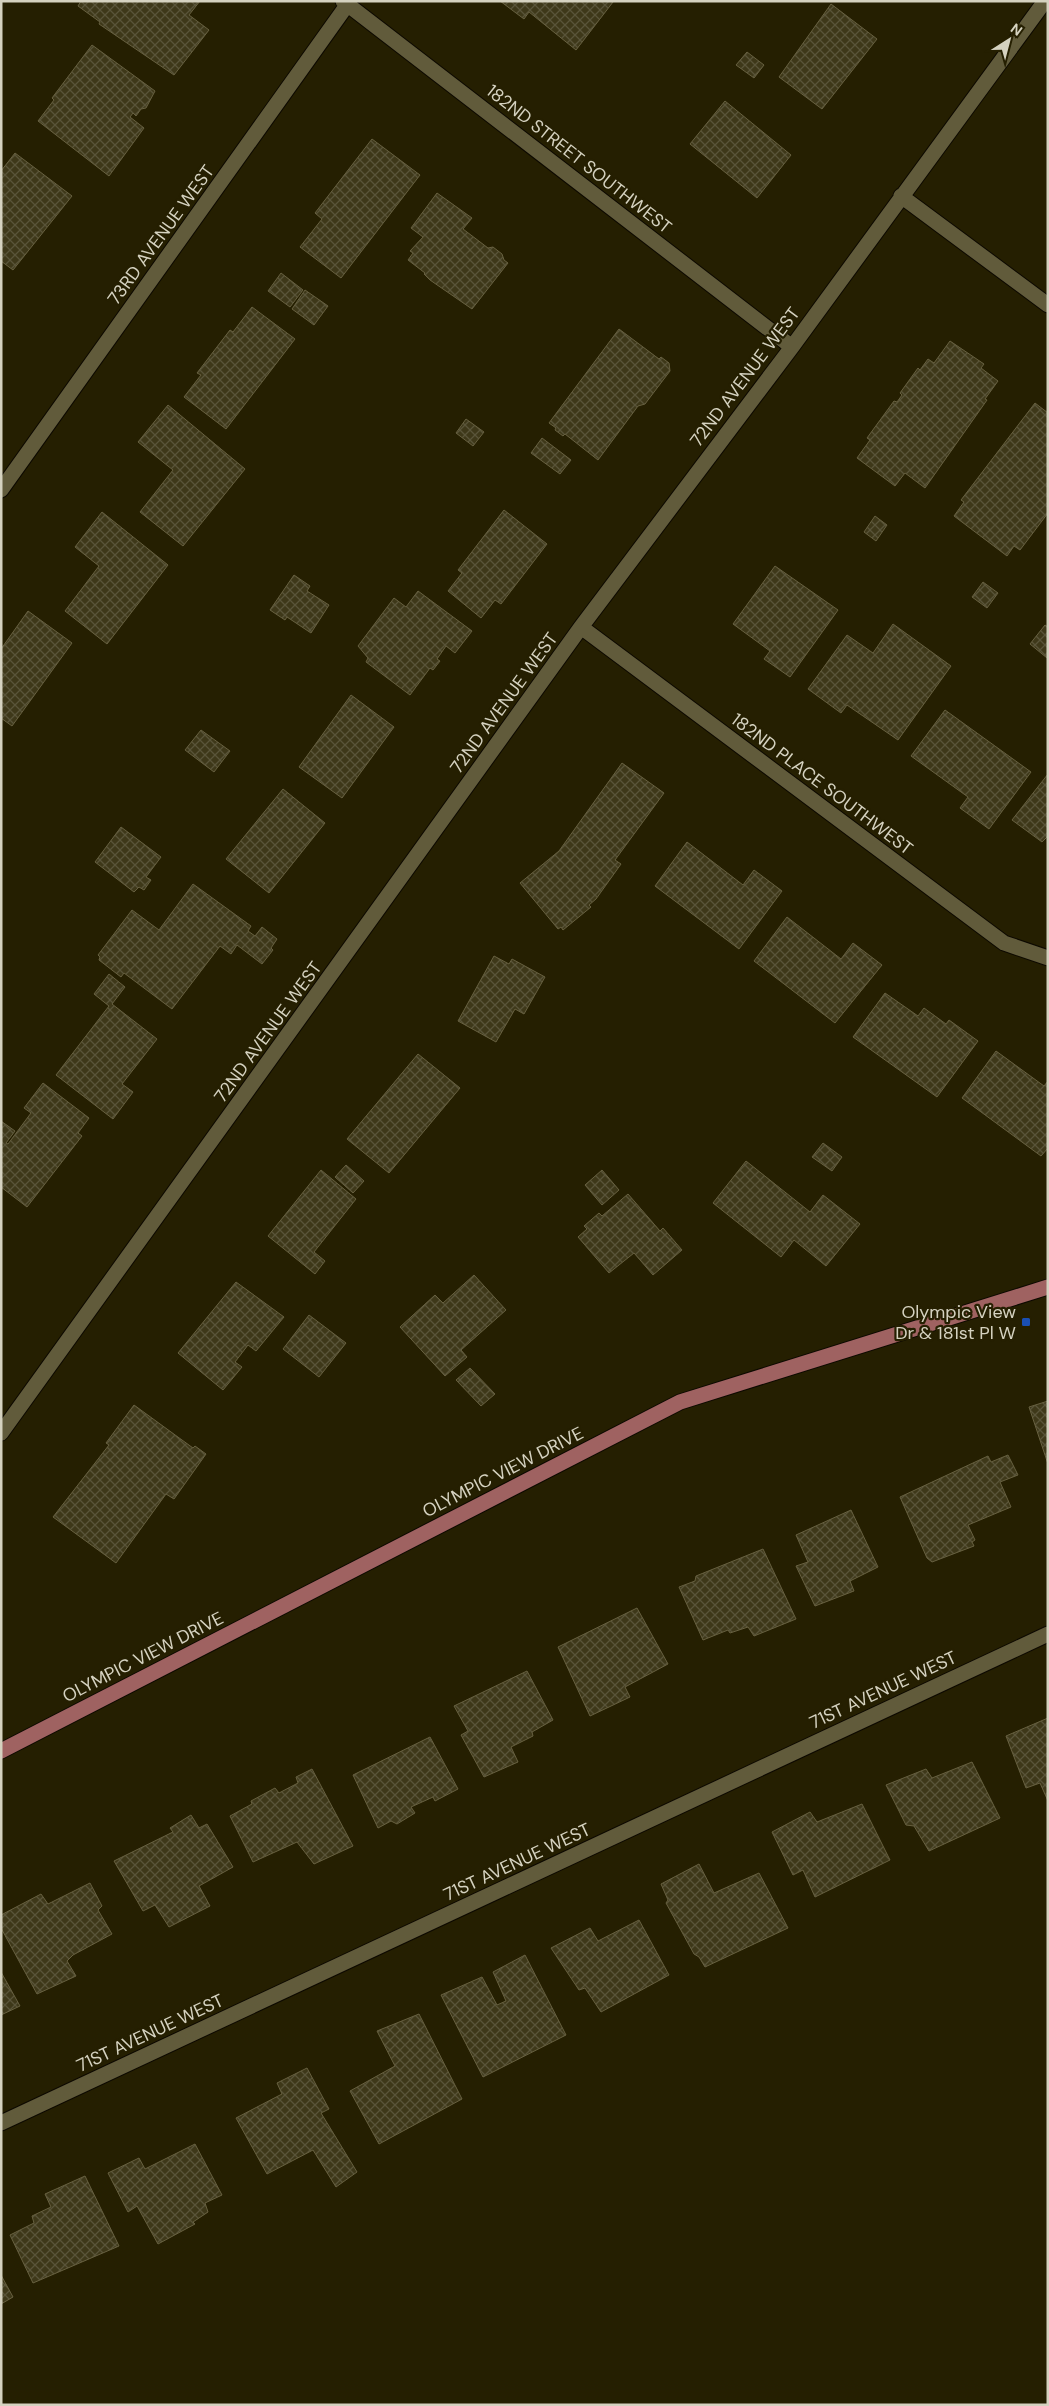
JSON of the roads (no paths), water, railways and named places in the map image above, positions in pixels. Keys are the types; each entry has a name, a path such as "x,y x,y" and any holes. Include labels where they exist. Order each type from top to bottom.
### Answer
{"main road":[{"name":"OLYMPIC VIEW DRIVE","path":"1,1751 680,1402 1048,1287"}],"street":[{"name":"72ND AVENUE WEST","path":"1,1433 581,627 792,347 1045,1"},
{"name":"182ND STREET SOUTHWEST","path":"347,2 792,347"},
{"name":"73RD AVENUE WEST","path":"1,490 347,2"},
{"path":"901,196 1048,305"},
{"name":"182ND PLACE SOUTHWEST","path":"581,627 1004,943 1048,958"},
{"name":"71ST AVENUE WEST","path":"1,2124 1048,1634"}],"place":[{"name":"Olympic View Dr & 181st Pl W","path":"1026,1322"}]}
